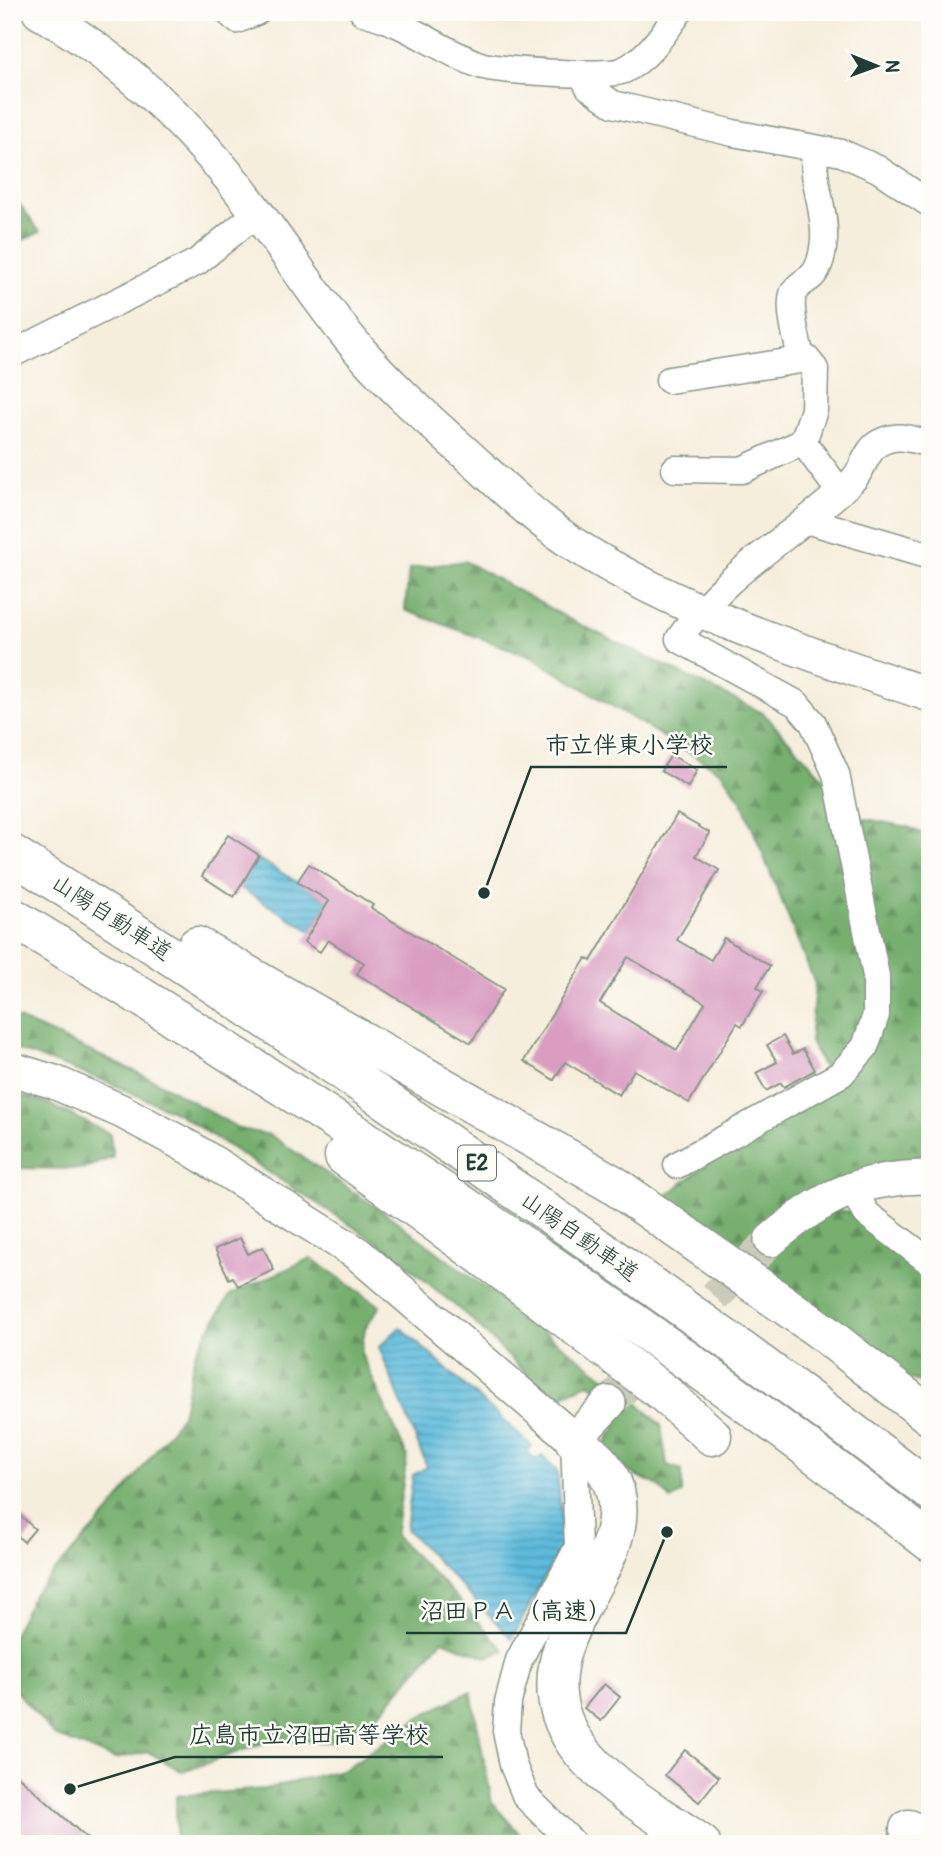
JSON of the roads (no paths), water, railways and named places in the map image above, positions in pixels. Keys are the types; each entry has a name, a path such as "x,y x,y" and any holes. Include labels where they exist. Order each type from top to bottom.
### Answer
{"highway":[{"path":"12,842 614,1185 799,1314 930,1416"},
{"name":"山陽自動車道","path":"12,853 147,939 440,1137 737,1347 930,1491"},
{"name":"山陽自動車道","path":"12,917 113,978 529,1249 844,1475 930,1542"},
{"path":"113,978 345,1157 530,1291 665,1394 712,1436"},
{"path":"574,1440 604,1480 609,1522 550,1649 546,1675 547,1701 554,1728 568,1752 662,1844"},
{"path":"574,1440 607,1471 618,1510 613,1539 561,1650 557,1678 563,1719 575,1743 593,1764 701,1844"}],"street":[{"path":"39,12 69,29 116,64 159,102 203,147 257,213 351,341 435,426 518,501 574,544 699,609 799,650 930,695"},
{"path":"228,12 237,20 256,12"},
{"path":"363,12 393,19 482,66 582,74 622,71 657,43 679,12"},
{"path":"582,74 589,87 613,104 733,134 842,153 878,169 930,204"},
{"path":"801,359 791,298 798,285 813,275 822,254 824,240 824,225 815,188 815,149"},
{"path":"12,354 197,262 257,213"},
{"path":"669,380 801,359 807,359 815,369 816,378 814,410 803,442 742,470 675,469"},
{"path":"677,1165 841,1074 865,1046 876,1015 876,976 836,774 813,723 797,704 679,639 699,609 730,579 856,478 875,444 896,435 930,444"},
{"path":"803,442 841,492"},
{"path":"806,520 930,556"},
{"path":"12,1069 54,1082 121,1111 190,1148 358,1254 574,1440"},
{"path":"771,1240 797,1217 850,1187 887,1178 930,1177"},
{"path":"850,1187 867,1214 930,1262"},
{"path":"575,1844 556,1830 526,1797 513,1765 506,1731 508,1702 519,1660 579,1547 574,1440 609,1403"}],"water":[{"path":"257,858 329,901 311,931 239,887"},
{"path":"400,1327 532,1446 527,1452 536,1460 542,1456 557,1470 564,1540 512,1639 406,1529 413,1475 427,1467 379,1347"}],"tunnel":[{"path":"609,1403 771,1240"}],"place":[{"name":"市立伴東小学校","path":"484,893"},
{"name":"沼田ＰＡ（高速）","path":"667,1532"},
{"name":"広島市立沼田高等学校","path":"70,1789"}]}
